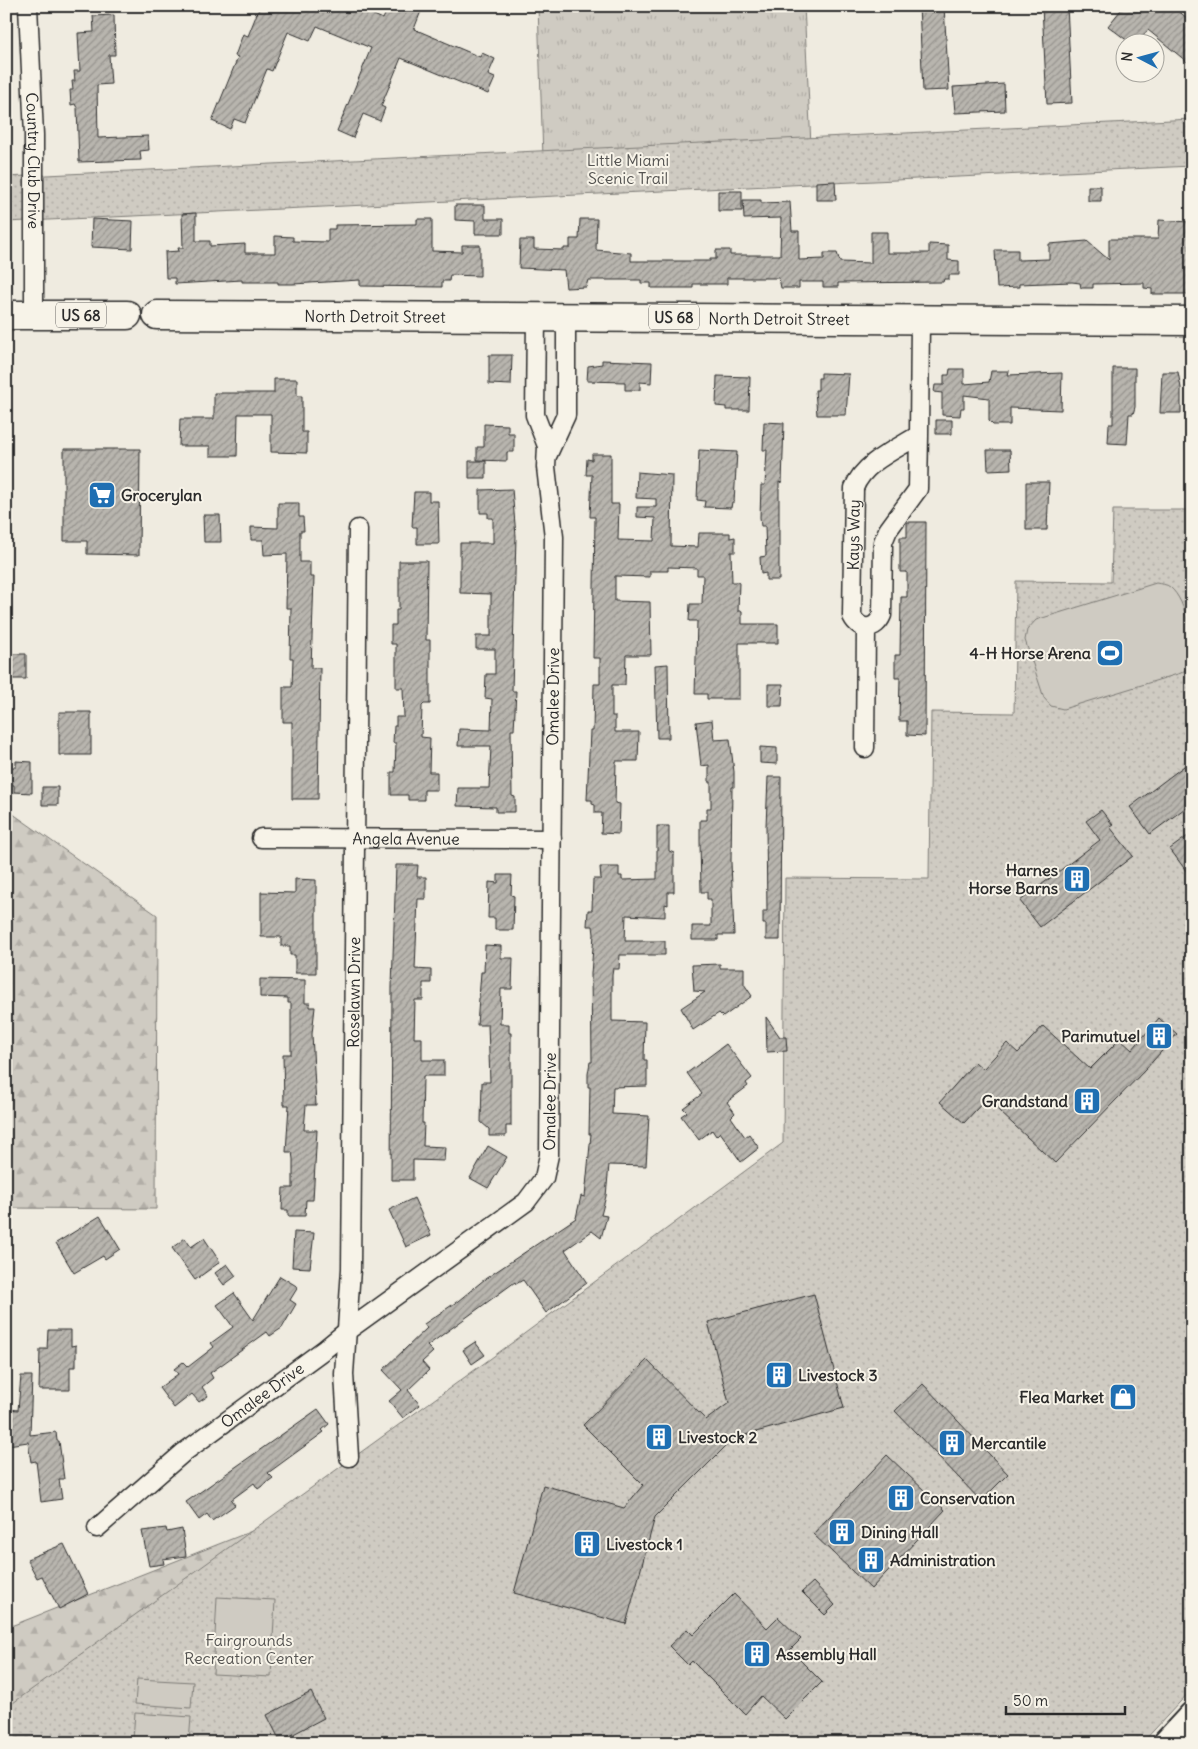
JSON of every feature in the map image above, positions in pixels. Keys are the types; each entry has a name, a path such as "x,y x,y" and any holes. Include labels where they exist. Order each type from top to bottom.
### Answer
{"highway":[{"name":"US 68","path":"6,314 128,315"},
{"name":"North Detroit Street","path":"157,315 1192,321"}],"street":[{"name":"Country Club Drive","path":"28,6 34,135 34,315"},
{"name":"Omalee Drive","path":"98,1528 183,1452 526,1202 544,1178 548,1155 554,537 546,468 545,437 535,415 536,317"},
{"name":"Omalee Drive","path":"547,455 566,415 566,317"},
{"name":"Kays Way","path":"918,435 866,468 858,477 854,488 852,616 855,623 866,628 879,622 882,615 883,542 888,530 918,488 920,319"},
{"name":"Roselawn Drive","path":"348,1457 344,1374 351,1269 358,529"},
{"path":"865,748 866,628"},
{"name":"Angela Avenue","path":"261,838 552,839"},
{"path":"1166,1743 1192,1715"}],"green space":[{"path":"538,6 804,6 811,145 543,158"},
{"name":"Little Miami Scenic Trail","path":"1192,119 1192,166 6,222 6,177"},
{"name":"Fairgrounds Recreation Center","path":"1113,510 1192,510 1192,1689 1142,1743 6,1743 6,1708 490,1359 783,1143 785,878 929,879 931,712 1014,713 1016,581 1111,582"},
{"name":"4-H Horse Arena","path":"1156,583 1170,587 1181,602 1188,623 1192,665 1181,673 1063,709 1051,706 1044,698 1025,640 1027,630 1036,620"},
{"path":"6,809 157,915 156,1209 6,1208"},
{"path":"262,1527 6,1729 6,1628"},
{"name":"Fairgrounds Recreation Center","path":"217,1597 275,1600 271,1677 213,1674"},
{"path":"137,1679 193,1682 191,1708 135,1704"},
{"path":"135,1713 191,1717 189,1743 133,1739"}],"building":[{"path":"260,6 353,6 383,19 389,6 423,6 414,29 480,57 482,53 495,59 488,75 495,78 488,94 401,58 381,106 385,108 380,121 363,114 353,138 337,131 371,48 317,26 310,41 288,32 272,71 267,69 245,123 234,119 230,129 212,121 238,57 235,56 243,34 248,36"},
{"path":"919,6 944,6 949,90 923,91"},
{"path":"1067,6 1072,103 1047,104 1042,7"},
{"path":"1124,6 1172,6 1192,22 1192,66 1166,45 1166,32 1150,32 1148,30 1146,32 1116,32 1108,26"},
{"path":"114,15 115,55 109,55 111,84 97,85 98,138 148,136 149,150 140,151 141,160 79,162 77,108 75,104 71,105 70,90 73,90 72,81 75,81 74,71 80,71 78,33 94,32 93,16"},
{"path":"1004,84 1005,111 955,113 953,87"},
{"path":"835,181 836,200 816,200 816,182"},
{"path":"1088,186 1101,186 1101,201 1088,201"},
{"path":"718,191 742,191 742,211 718,211"},
{"path":"743,200 761,200 761,203 790,202 792,231 799,231 799,260 824,259 824,253 837,253 840,262 871,263 871,232 887,232 887,253 929,253 929,244 948,245 948,260 959,261 959,275 949,275 949,279 944,279 943,282 838,283 838,287 823,287 823,282 799,282 799,288 781,288 779,278 727,278 727,284 693,284 693,288 651,288 651,283 641,283 641,280 588,280 586,287 566,288 564,270 519,268 520,240 534,240 534,249 564,250 564,248 570,248 570,239 579,239 580,219 597,219 596,250 631,253 631,261 710,261 710,259 716,259 716,250 730,250 730,255 780,255 781,218 744,219"},
{"path":"455,205 485,205 485,219 503,219 503,234 475,234 475,221 455,220"},
{"path":"196,213 196,241 210,241 210,246 245,244 245,253 275,253 275,236 293,237 293,241 328,242 328,229 335,229 335,225 417,224 417,219 432,219 432,251 462,252 462,245 480,245 480,276 450,275 449,281 442,281 442,287 360,286 360,280 278,284 278,282 242,282 242,280 175,284 175,278 166,278 165,252 179,251 178,248 183,248 182,214"},
{"path":"92,219 133,221 132,249 91,247"},
{"path":"1159,220 1189,222 1189,253 1192,253 1192,294 1152,294 1152,289 1144,288 1144,283 1093,284 1093,288 1081,288 1080,283 1072,282 1019,284 1019,287 997,288 995,250 1018,250 1018,260 1049,259 1049,244 1087,241 1109,260 1109,239 1158,239"},
{"path":"489,355 512,355 511,385 489,384"},
{"path":"602,360 652,362 651,383 640,382 640,390 625,390 625,382 587,381 588,366 602,364"},
{"path":"1113,368 1135,368 1135,407 1133,414 1129,414 1127,444 1108,443 1109,424 1113,424"},
{"path":"950,369 964,369 964,384 989,382 991,371 1009,371 1008,375 1062,373 1061,410 1010,408 1010,425 993,425 989,421 989,398 964,395 964,408 961,408 960,416 942,415 942,393 934,392 935,385 944,385 944,375 949,375"},
{"path":"1162,372 1178,372 1181,388 1181,413 1160,413"},
{"path":"821,373 849,374 846,415 817,415 815,390 818,390 818,378 821,378"},
{"path":"717,376 750,377 749,410 726,410 726,407 716,406"},
{"path":"274,379 297,379 297,396 302,396 302,432 307,432 307,453 271,452 271,414 238,414 237,456 210,456 210,446 179,446 180,419 214,419 214,393 274,393"},
{"path":"936,420 952,420 952,434 936,434"},
{"path":"764,422 784,423 782,483 779,482 779,580 766,580 766,573 761,574 760,557 766,556 765,526 761,526 760,517 761,485 765,485 767,450 763,450"},
{"path":"484,424 508,425 508,433 514,433 514,452 507,452 507,461 477,460 477,447 484,447"},
{"name":"Grocerylan","path":"64,449 140,449 139,555 87,554 87,541 64,541"},
{"path":"699,450 737,452 734,502 732,502 731,508 704,507 705,501 697,500"},
{"path":"987,450 1010,450 1011,469 988,470"},
{"path":"592,454 611,454 611,504 619,504 618,540 654,541 655,518 637,517 637,507 656,507 656,499 636,498 637,472 672,475 671,546 698,547 699,533 730,533 730,538 735,537 735,552 731,552 732,582 739,582 738,611 742,611 742,624 778,624 778,643 739,643 739,699 707,699 707,694 695,694 697,621 689,621 690,604 702,604 703,575 697,575 697,568 668,567 668,571 650,571 650,577 615,576 615,601 650,602 651,655 626,655 625,685 612,685 612,716 615,716 615,732 639,732 638,761 616,761 615,803 620,804 619,834 601,833 602,813 595,813 595,805 592,804 592,800 587,800 590,731 593,731 594,684 600,684 600,658 593,658 595,517 590,517 592,475 586,475 587,459 592,460"},
{"path":"469,461 486,461 486,478 469,478"},
{"path":"1026,482 1049,482 1047,530 1026,530"},
{"path":"512,489 516,536 512,691 516,691 514,730 511,730 512,796 515,797 515,812 496,812 496,807 457,806 458,788 489,788 491,746 458,746 459,729 491,730 492,699 485,698 486,674 495,674 495,649 476,649 476,636 491,636 491,594 460,593 460,543 493,543 493,518 488,518 488,513 480,513 480,490"},
{"path":"414,492 429,492 429,501 438,501 439,544 417,544 417,527 412,527"},
{"path":"278,503 299,503 299,517 303,517 304,531 300,531 300,562 310,562 310,577 314,577 311,668 320,668 318,799 292,799 292,722 283,722 283,687 292,687 293,658 290,658 291,608 286,608 287,554 264,555 263,540 251,540 251,527 278,528"},
{"path":"203,515 220,515 221,542 204,542"},
{"path":"907,522 926,522 925,736 907,735 907,721 899,721 900,678 895,678 895,655 900,655 901,597 907,597 907,572 900,572 900,537 907,537"},
{"path":"399,561 427,561 426,640 430,640 430,704 422,706 421,737 430,738 429,772 437,772 437,790 424,790 424,800 408,800 408,795 391,795 391,772 395,772 396,743 393,743 394,726 396,726 396,717 404,717 403,688 396,688 396,644 391,644 391,625 396,625 396,610 399,610"},
{"path":"6,654 26,654 26,679 6,679"},
{"path":"668,664 669,738 657,738 655,665"},
{"path":"768,684 783,684 782,706 768,706"},
{"path":"59,712 91,712 91,755 59,755"},
{"path":"712,720 714,740 730,739 734,772 731,862 734,935 718,935 718,940 692,940 692,926 711,926 711,899 707,899 707,892 701,892 700,820 707,820 707,808 711,808 711,782 709,782 709,765 701,766 696,722"},
{"path":"760,747 777,748 777,764 760,763"},
{"path":"1192,760 1192,803 1150,834 1130,807"},
{"path":"16,761 32,762 32,793 14,792 14,785 6,785 6,767 16,767"},
{"path":"768,777 781,777 780,940 766,940 766,924 763,924 763,911 767,911 766,826"},
{"path":"42,787 58,787 58,805 42,805"},
{"name":"Harnes Horse Barns","path":"1101,810 1113,825 1110,827 1133,856 1040,927 1020,901 1100,840 1086,821"},
{"path":"657,826 669,826 669,851 674,853 674,892 668,892 668,905 665,904 665,917 626,915 625,941 665,941 665,955 620,955 619,969 613,969 612,975 612,1021 645,1022 644,1060 647,1060 647,1086 613,1087 612,1114 649,1116 646,1166 609,1165 606,1196 601,1215 607,1216 601,1238 592,1231 565,1250 587,1283 546,1313 523,1280 516,1284 515,1282 427,1346 433,1352 422,1362 429,1370 408,1390 420,1405 403,1418 389,1401 402,1390 383,1370 427,1328 424,1324 458,1301 485,1279 576,1218 581,1196 585,1197 591,1134 589,1134 590,1087 588,1087 588,1074 590,1062 592,1062 591,974 594,934 593,926 587,926 588,910 592,910 593,879 601,879 600,867 619,867 619,876 622,876 622,880 657,879"},
{"path":"1192,833 1192,879 1170,849"},
{"path":"396,865 418,865 417,877 426,877 426,899 418,899 415,969 431,970 431,983 423,983 423,1000 415,1000 414,1038 422,1038 422,1060 444,1060 444,1076 423,1076 422,1123 424,1123 423,1146 445,1147 444,1161 413,1160 413,1180 391,1180 392,987"},
{"path":"498,875 512,875 511,895 514,896 513,930 495,930 495,918 488,918 489,882 498,883"},
{"path":"295,879 316,880 316,973 295,973 295,955 290,955 290,946 281,946 281,937 261,937 261,892 295,893"},
{"path":"485,945 501,946 501,958 513,958 512,989 501,989 500,1024 509,1024 509,1033 511,1033 511,1126 506,1126 506,1136 489,1136 489,1129 481,1122 482,1082 490,1082 488,1025 477,1025 481,972 484,972"},
{"path":"720,964 720,968 744,968 744,984 752,996 723,1017 719,1013 693,1030 681,1008 705,992 694,991 692,965"},
{"path":"260,979 305,980 305,1003 310,1003 310,1007 315,1007 312,1034 316,1105 306,1105 304,1130 317,1130 313,1200 306,1200 305,1216 288,1216 288,1210 282,1210 283,1188 293,1188 292,1152 286,1152 289,1105 284,1105 283,1054 291,1054 291,1003 288,1003 288,998 260,997"},
{"path":"766,1017 780,1037 786,1037 787,1051 767,1052"},
{"path":"1159,1018 1177,1034 1055,1163 986,1099 964,1123 940,1102 975,1062 983,1069 1007,1043 1018,1053 1043,1026 1090,1069 1120,1039 1132,1050"},
{"path":"726,1044 752,1078 746,1083 748,1086 727,1102 735,1113 731,1117 745,1137 749,1134 759,1148 741,1162 720,1132 716,1136 712,1130 699,1140 681,1116 687,1112 683,1108 702,1094 687,1073"},
{"path":"488,1146 507,1157 488,1188 470,1178"},
{"path":"414,1198 431,1235 406,1247 389,1210"},
{"path":"100,1216 120,1249 105,1259 103,1256 74,1273 56,1243"},
{"path":"294,1232 314,1233 310,1268 292,1267"},
{"path":"185,1238 191,1247 204,1238 220,1262 195,1280 172,1248"},
{"path":"227,1264 236,1276 224,1285 215,1273"},
{"path":"280,1276 298,1287 290,1300 296,1304 282,1328 270,1336 267,1332 210,1373 213,1378 202,1387 208,1396 199,1402 192,1394 174,1408 159,1388 178,1374 174,1369 183,1362 188,1367 214,1347 211,1343 233,1327 217,1305 234,1293 253,1320"},
{"path":"814,1294 844,1408 734,1438 655,1517 626,1624 514,1593 543,1485 624,1508 643,1485 583,1425 647,1360 706,1420 729,1403 708,1322"},
{"path":"48,1330 71,1330 71,1346 76,1345 76,1367 70,1367 70,1390 39,1390 40,1349 47,1349"},
{"path":"475,1342 485,1355 472,1364 463,1350"},
{"path":"21,1376 32,1376 30,1435 56,1432 57,1441 59,1441 64,1479 59,1479 62,1499 41,1502 36,1461 31,1462 28,1442 8,1445 9,1409 18,1410"},
{"name":"Mercantile","path":"923,1384 1008,1474 981,1501 895,1411"},
{"path":"318,1409 329,1424 322,1430 324,1432 268,1473 273,1478 258,1489 254,1483 231,1500 235,1505 212,1521 207,1514 199,1520 186,1502"},
{"path":"887,1455 945,1510 871,1589 813,1534"},
{"path":"166,1528 167,1532 182,1529 186,1556 163,1559 164,1564 149,1566 142,1531"},
{"path":"64,1544 88,1594 59,1609 42,1576 37,1578 27,1559"},
{"path":"813,1582 835,1605 825,1615 802,1592"},
{"name":"Assembly Hall","path":"734,1594 767,1628 778,1617 801,1639 790,1650 822,1682 785,1719 761,1696 745,1714 692,1661 688,1665 669,1646 687,1629 693,1635"},
{"path":"311,1692 324,1718 280,1741 267,1715"}],"place":[{"name":"Grocerylan","path":"102,495"},
{"name":"4-H Horse Arena","path":"1110,653"},
{"name":"Harnes Horse Barns","path":"1077,879"},
{"name":"Parimutuel","path":"1159,1036"},
{"name":"Grandstand","path":"1087,1101"},
{"name":"Livestock 3","path":"779,1375"},
{"name":"Flea Market","path":"1123,1397"},
{"name":"Livestock 2","path":"659,1437"},
{"name":"Mercantile","path":"952,1443"},
{"name":"Conservation","path":"901,1498"},
{"name":"Dining Hall","path":"842,1532"},
{"name":"Livestock 1","path":"587,1544"},
{"name":"Administration","path":"871,1560"},
{"name":"Assembly Hall","path":"757,1654"}]}
